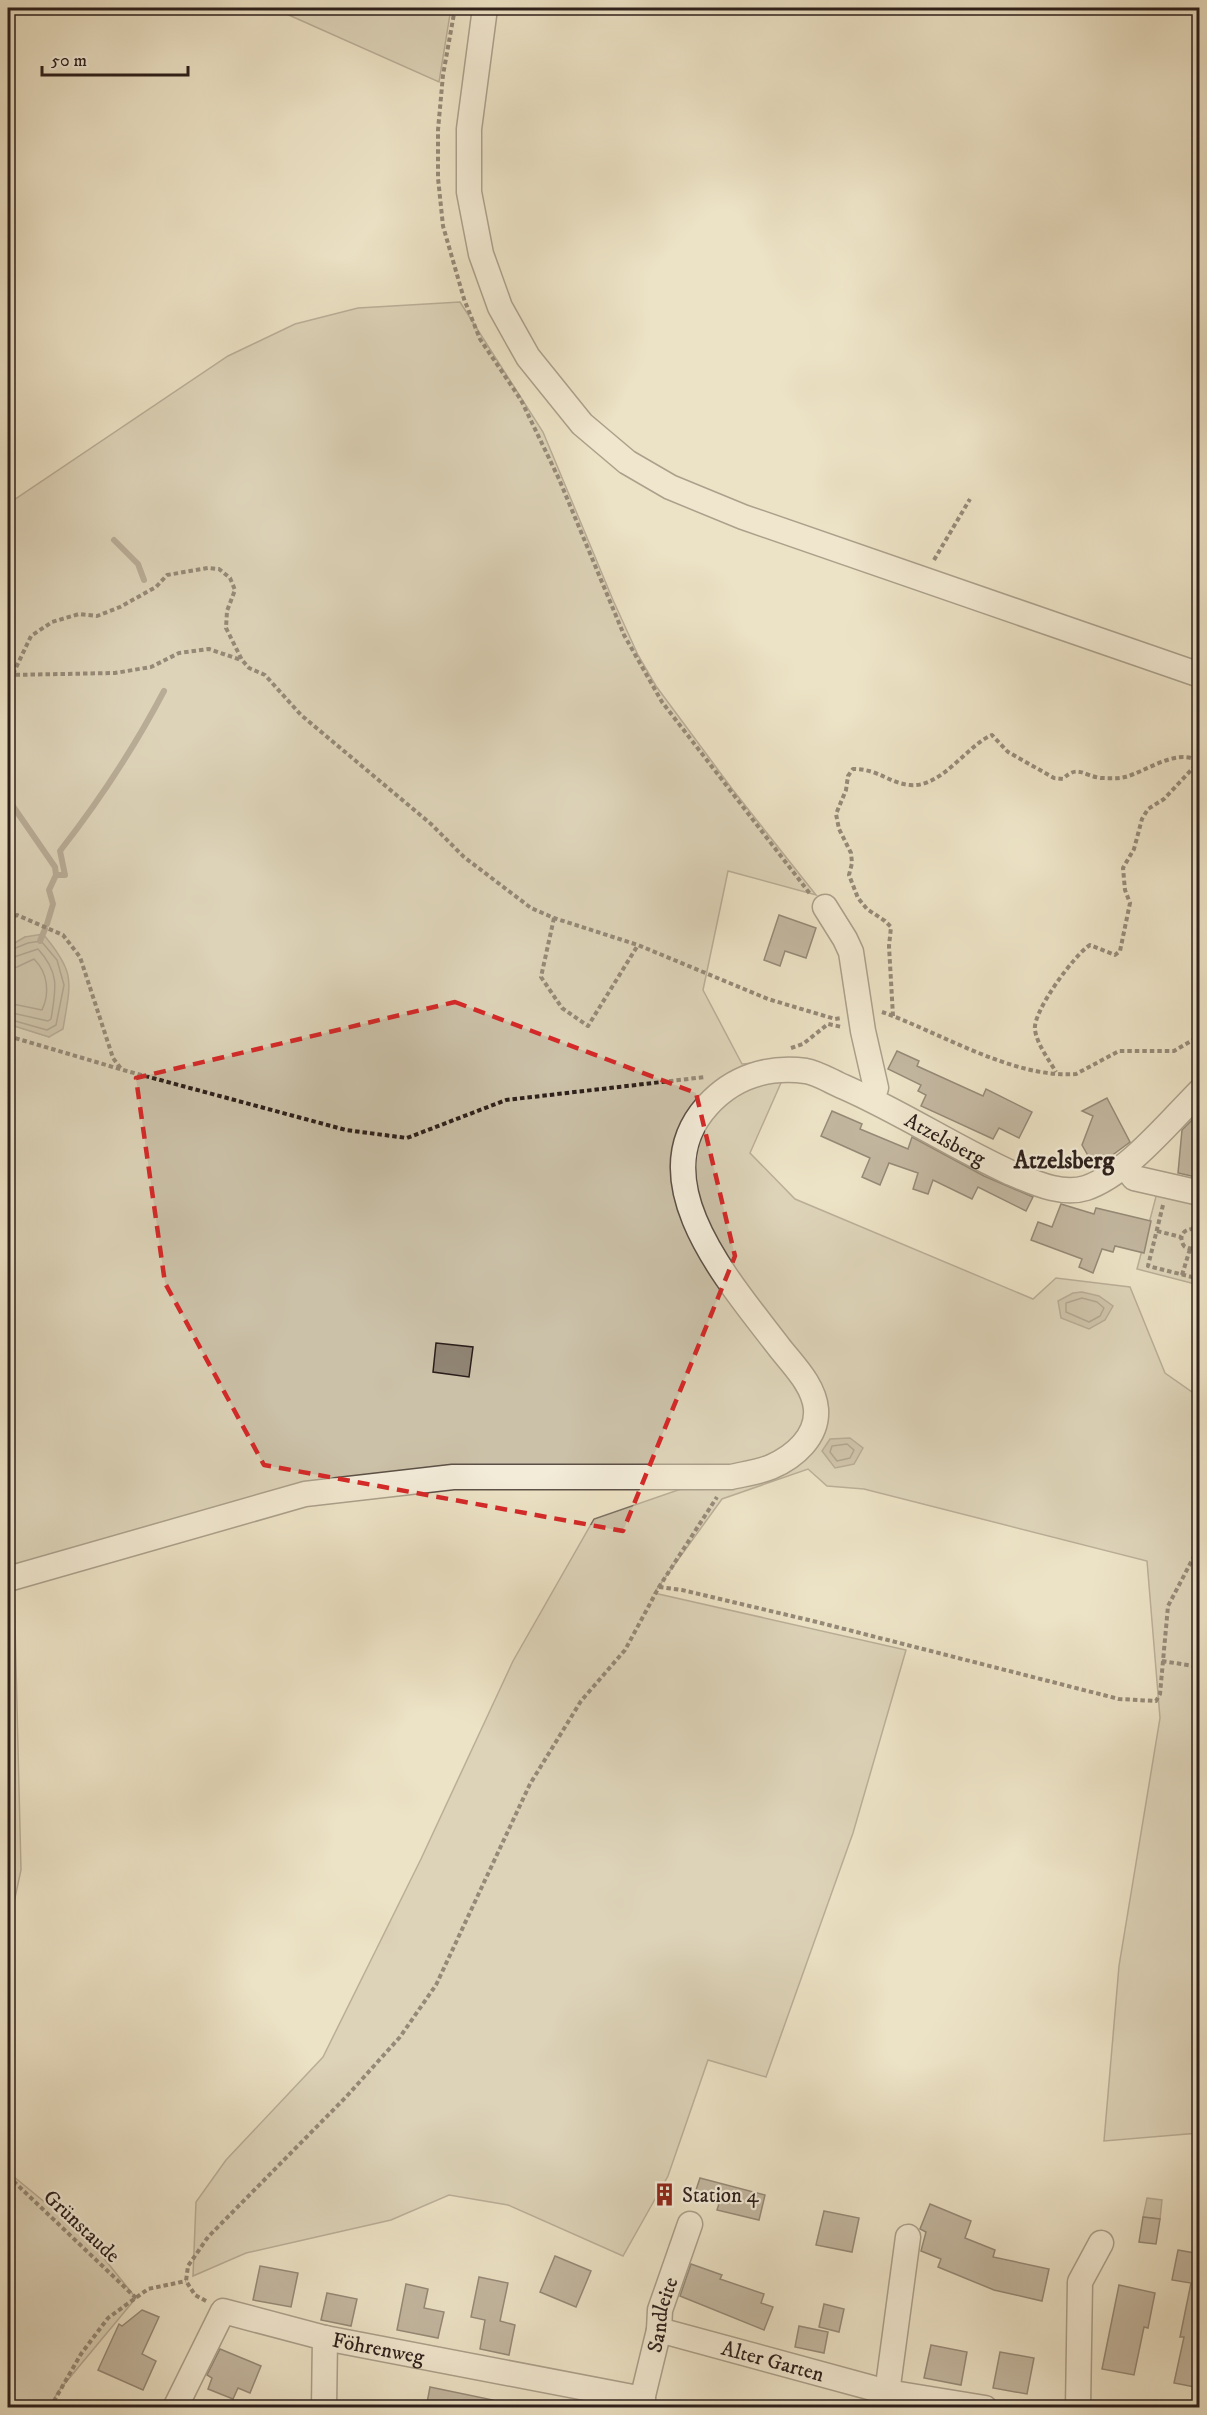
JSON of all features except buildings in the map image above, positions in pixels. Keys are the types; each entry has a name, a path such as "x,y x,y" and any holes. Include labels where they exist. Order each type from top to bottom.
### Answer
{"street":[{"path":"485,8 469,129 469,192 485,264 500,307 528,357 582,424 627,462 670,487 743,517 1200,675"},
{"path":"825,907 851,952 861,1022 876,1088 871,1099"},
{"name":"Atzelsberg","path":"731,1477 771,1467 801,1449 812,1432 816,1409 808,1385 754,1314 707,1246 686,1198 682,1176 684,1152 691,1129 716,1096 748,1077 771,1069 808,1072 871,1099 1000,1168 1033,1182 1063,1190 1085,1188 1125,1166 1200,1091"},
{"path":"1125,1166 1134,1178 1200,1193"},
{"path":"8,1580 305,1494 453,1477 731,1477"},
{"name":"Sandleite","path":"642,2403 659,2331 660,2310 690,2224"},
{"path":"886,2400 908,2237"},
{"path":"1078,2408 1080,2282 1101,2242"},
{"path":"175,2408 223,2311"},
{"name":"Föhrenweg","path":"223,2311 325,2338 642,2403"},
{"name":"Alter Garten","path":"659,2331 886,2400 985,2408"},
{"path":"324,2408 325,2338"}],"path":[{"path":"454,8 443,75 438,130 438,178 443,226 464,299 480,339 521,400 559,479 624,635 662,702 811,895 825,907"},
{"path":"923,579 970,499"},
{"path":"242,660 209,649 179,653 151,668 115,673 10,675 31,636 52,622 79,614 97,616 120,607 156,587 167,575 219,568 230,578 235,590 227,611 226,628 242,660 249,668 265,675 301,714 431,824 464,857 531,908 638,945 768,999 835,1019 861,1022"},
{"path":"893,1016 889,946 891,927 867,909 858,898 849,875 852,862 851,853 839,829 836,814 846,790 848,776 853,769 869,769 894,781 911,785 922,784 954,766 992,735 1008,752 1054,778 1063,779 1070,772 1077,771 1097,777 1127,776 1155,763 1189,756 1196,760 1195,766 1164,800 1148,809 1142,819 1134,849 1123,868 1125,890 1130,903 1120,951 1115,955 1108,954 1090,945 1082,950 1070,963 1038,1014 1035,1031 1056,1073"},
{"path":"8,920 17,915 63,935 80,957 113,1058 123,1070"},
{"path":"555,918 542,977 562,1008 588,1026 638,945"},
{"path":"803,1044 828,1024 861,1022 876,1010 980,1053 1035,1070 1076,1074 1119,1051 1174,1051 1200,1036"},
{"path":"8,1036 123,1070 346,1130 407,1138 506,1100 608,1090 708,1075"},
{"path":"1165,1197 1148,1266 1200,1279"},
{"path":"1193,1229 1199,1206"},
{"path":"1190,1249 1182,1244 1181,1237 1184,1231 1193,1229 1200,1234"},
{"path":"1157,1231 1181,1237"},
{"path":"1182,1275 1190,1249 1200,1244"},
{"path":"223,2311 195,2295 186,2281 188,2266 208,2237 346,2097 400,2037 436,1985 530,1784 581,1701 625,1650 659,1587 731,1477"},
{"path":"659,1587 682,1590 817,1622 1119,1699 1156,1701 1160,1694 1168,1606 1200,1545"},
{"path":"1162,1661 1200,1668"},
{"name":"Grünstaude","path":"8,2176 136,2298"},
{"path":"50,2408 81,2354 108,2318 148,2289 186,2281"}],"highlighted area":[{"path":"455,1002 696,1093 735,1256 623,1531 264,1465 165,1283 136,1078"}],"shaded area":[{"path":"273,8 451,8 439,82"},
{"path":"460,302 543,432 613,600 638,655 656,686 733,790 816,895 728,871 703,990 742,1064 791,1060 750,1153 795,1199 1033,1299 1056,1278 1130,1287 1165,1373 1199,1397 1199,2133 1104,2141 1119,1966 1160,1718 1147,1561 864,1489 827,1486 808,1469 722,1499 654,1593 906,1650 853,1833 766,2077 708,2060 668,2176 623,2256 508,2205 449,2195 391,2220 246,2253 193,2276 196,2202 226,2160 323,2057 421,1859 513,1661 594,1519 681,1489 453,1477 305,1494 14,1583 21,1870 8,1930 8,1024 49,1037 25,937 8,947 8,504 228,356 295,324 358,308"},
{"path":"1158,1189 1199,1199 1199,1285 1137,1269"},
{"path":"8,2172 86,2236 136,2298 57,2393 51,2407 8,2407"}],"water":[{"path":"43,934 54,947 66,969 69,988 63,1029 49,1037 8,1024 8,947 25,937"},
{"path":"1082,1292 1099,1296 1113,1306 1105,1320 1089,1329 1061,1318 1058,1301 1073,1293"},
{"path":"850,1438 863,1448 854,1464 835,1468 822,1451 830,1439"},
{"path":"1147,2198 1162,2200 1160,2219 1143,2217"}],"waterway":[{"path":"114,540 138,564 144,580"},
{"path":"56,875 65,875 60,851 115,774 164,691"},
{"path":"8,799 55,867 56,875 49,890 53,904 47,924"},
{"path":"40,941 45,929"}],"place":[{"name":"Station 4","path":"664,2195"}],"district":[{"name":"Atzelsberg","path":"1064,1160"}]}
